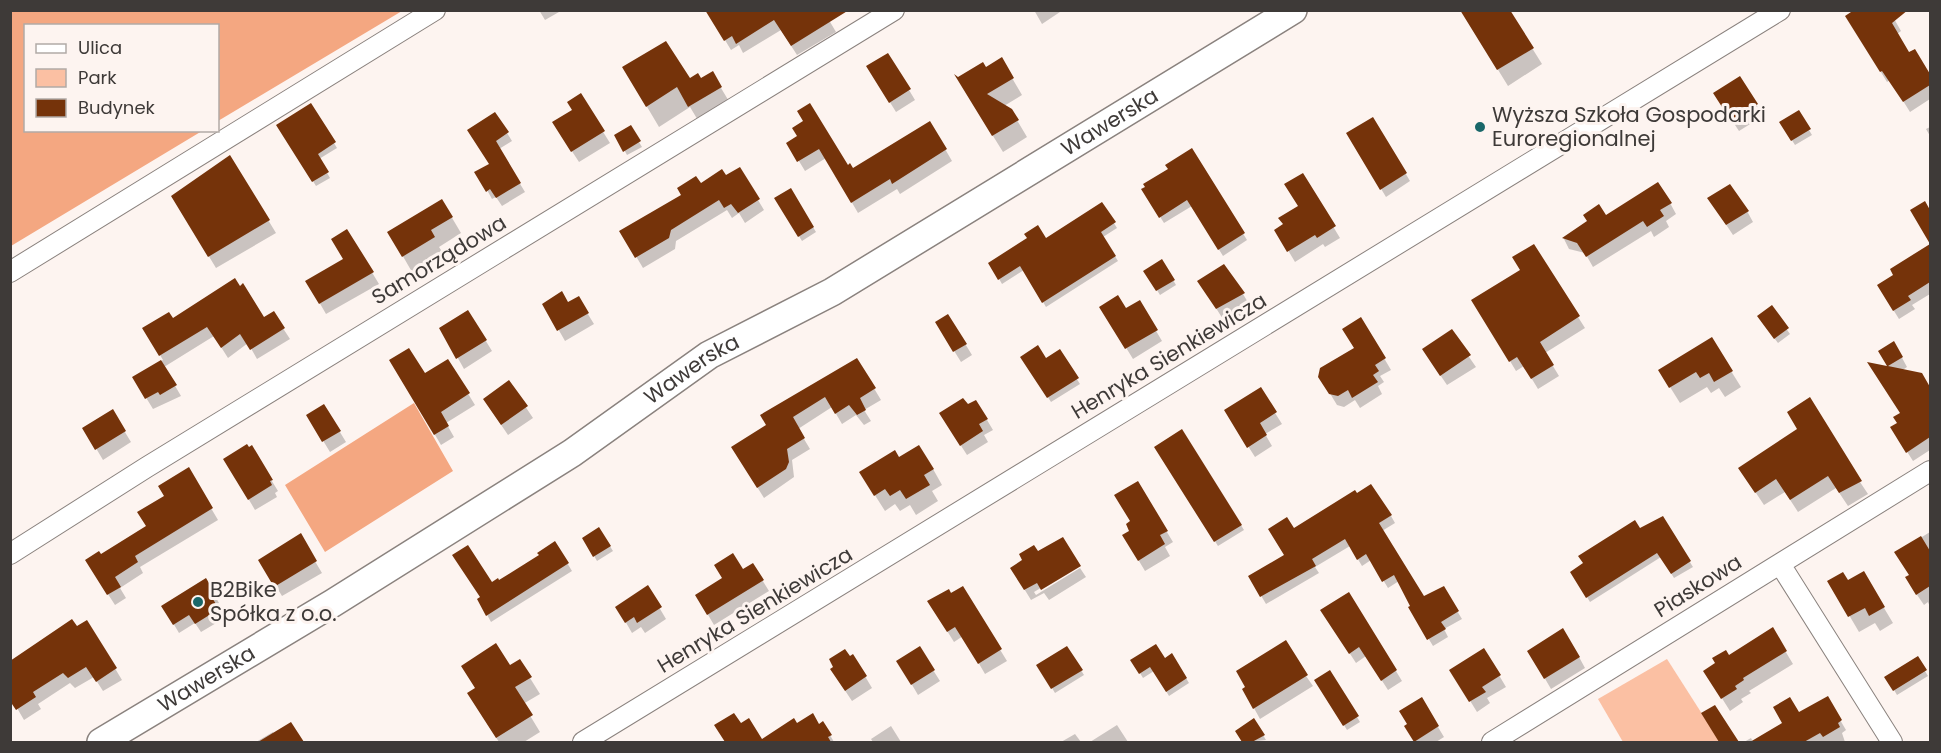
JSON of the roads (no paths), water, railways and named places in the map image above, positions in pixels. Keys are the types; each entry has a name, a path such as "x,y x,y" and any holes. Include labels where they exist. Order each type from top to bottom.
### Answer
{"street":[{"path":"10,272 435,10"},
{"name":"Samorządowa","path":"10,554 158,460 894,10"},
{"name":"Wawerska","path":"101,742 333,603 572,453 709,355 832,292 1293,10"},
{"name":"Henryka Sienkiewicza","path":"583,742 1780,10"},
{"name":"Piaskowa","path":"1492,742 1930,471"},
{"path":"1780,564 1892,742"}],"place":[{"name":"Wyższa Szkoła Gospodarki Euroregionalnej","path":"1480,127"},
{"name":"B2Bike Spółka z o.o.","path":"198,602"}]}
